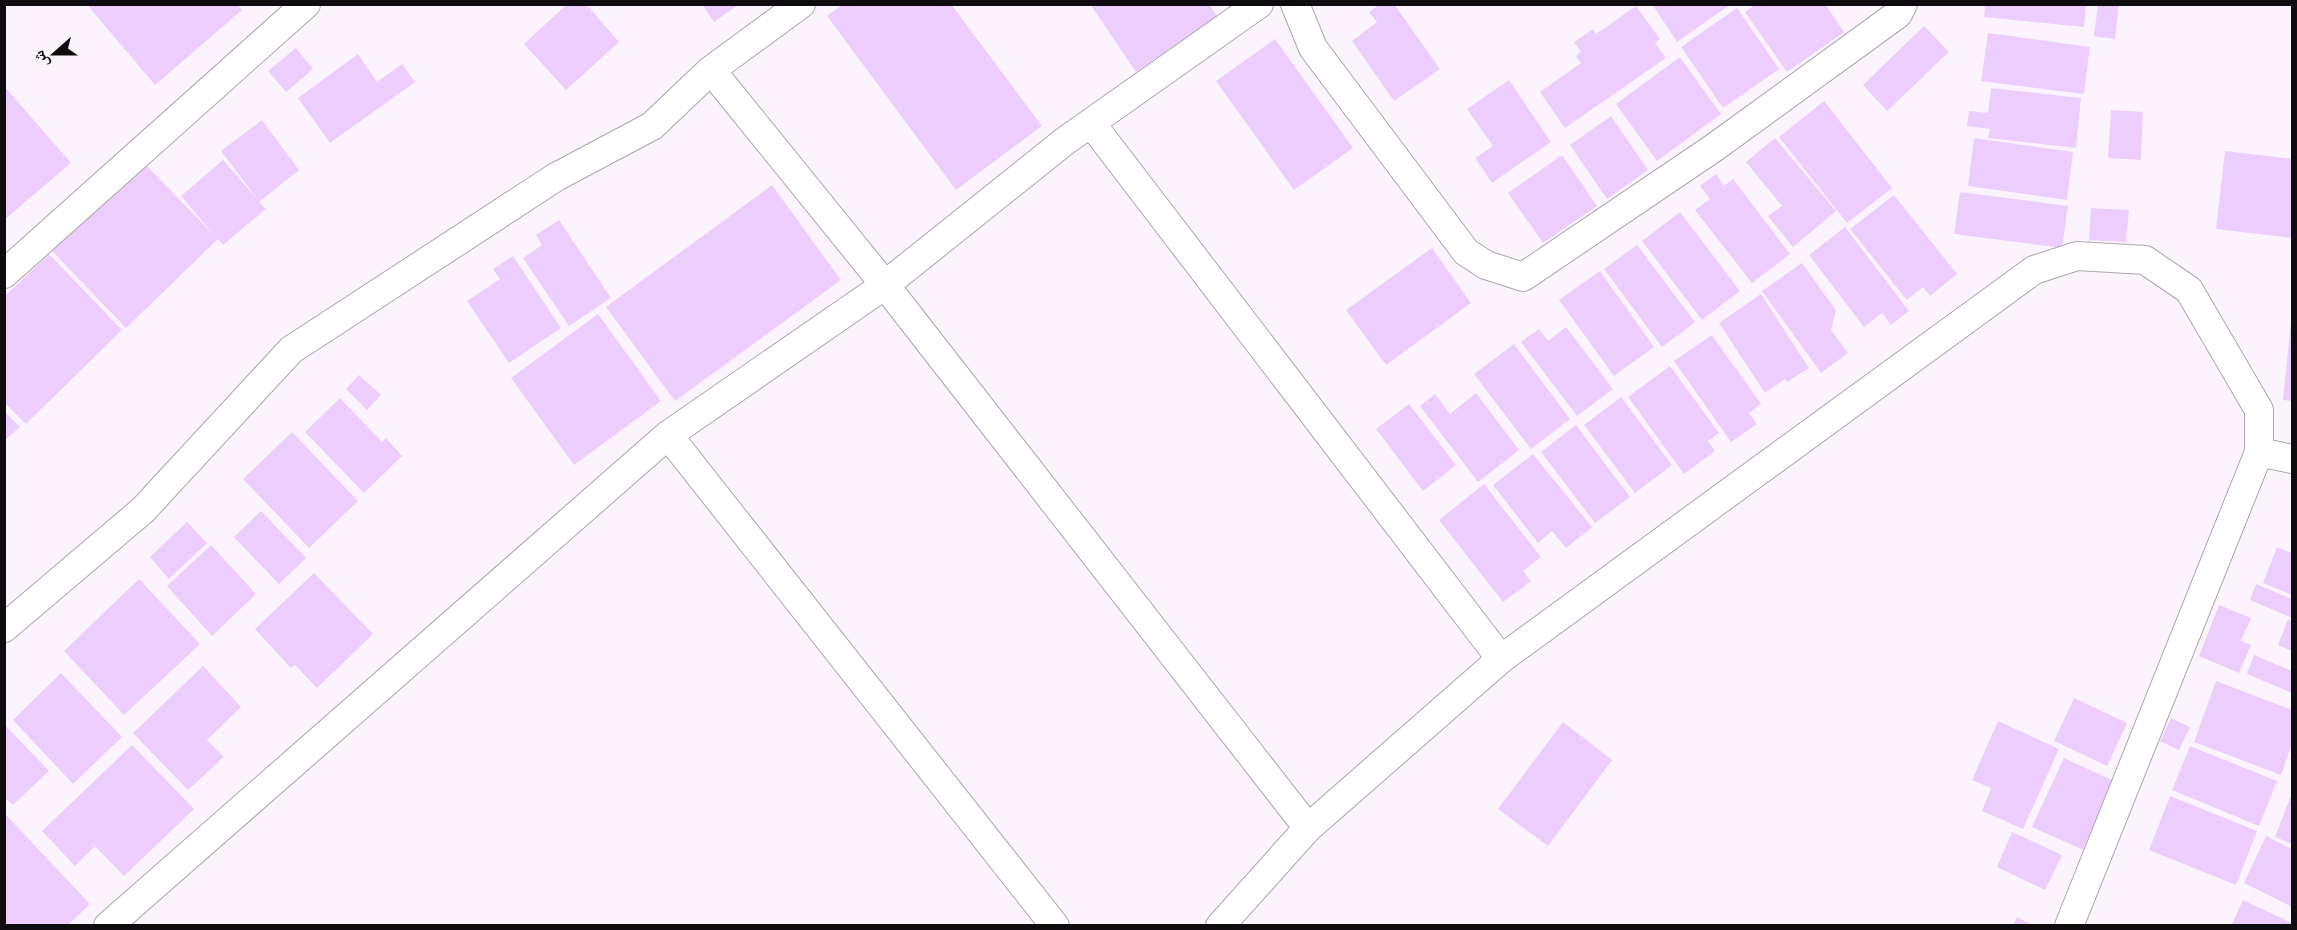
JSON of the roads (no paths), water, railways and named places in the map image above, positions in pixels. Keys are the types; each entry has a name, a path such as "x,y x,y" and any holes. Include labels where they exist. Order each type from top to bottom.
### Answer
{"street":[{"path":"4,274 306,4"},
{"path":"4,628 142,510 291,350 555,177 652,126 711,70 801,4"},
{"path":"108,926 668,435 885,285 1065,141 1259,4"},
{"path":"1295,4 1313,48 1466,252 1486,265 1522,278 1715,147 1898,15 1903,4"},
{"path":"711,70 885,285 1308,828"},
{"path":"1091,123 1501,658"},
{"path":"1220,926 1308,828 1501,658 2034,270 2077,256 2145,260 2189,290 2259,410 2259,452 2069,926"},
{"path":"668,435 1055,926"},
{"path":"2259,452 2292,459"}]}
